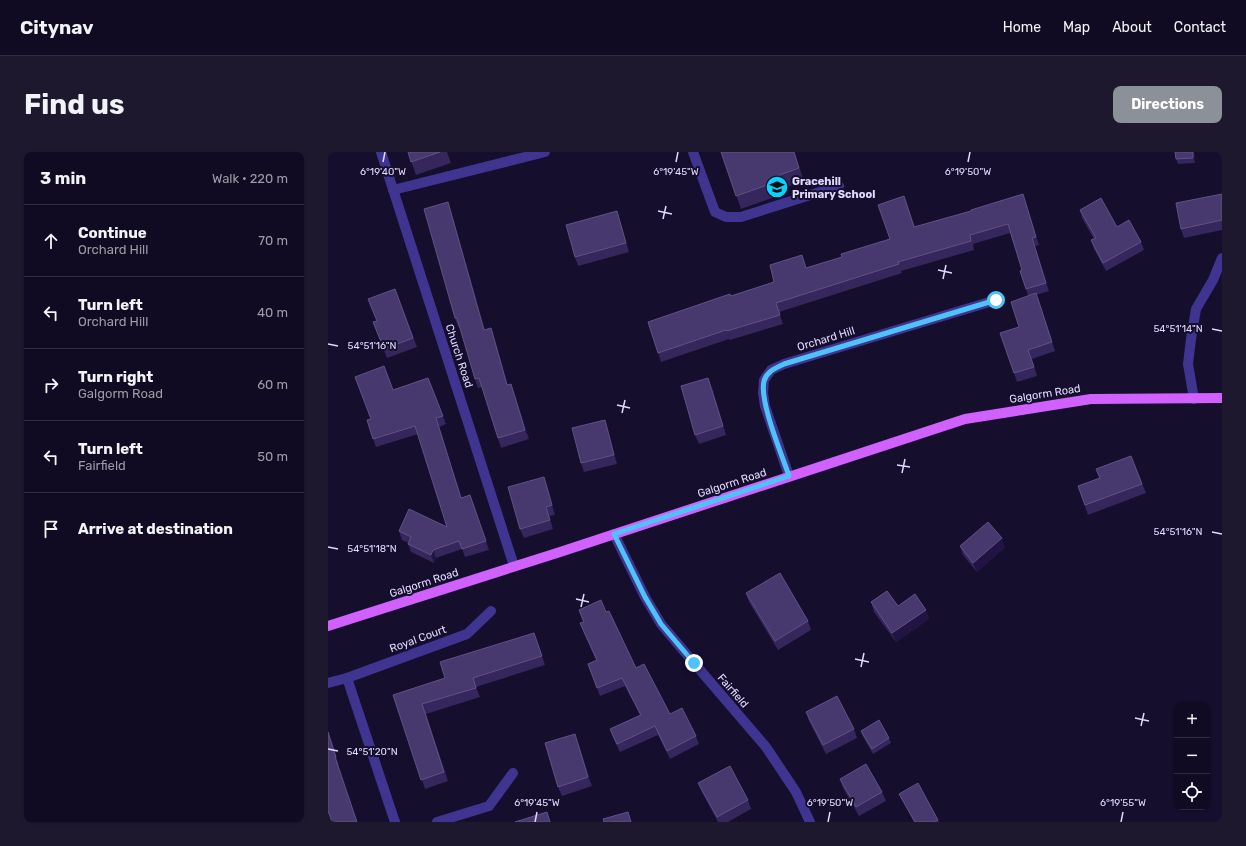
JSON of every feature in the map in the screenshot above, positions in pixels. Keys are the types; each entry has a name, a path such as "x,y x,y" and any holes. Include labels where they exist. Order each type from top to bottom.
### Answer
{"main road":[{"name":"Galgorm Road","path":"328,626 965,419 1091,400 1222,398"}],"street":[{"name":"Church Road","path":"381,152 514,566"},
{"path":"393,190 545,152"},
{"path":"693,152 715,212 726,217 741,216 839,186"},
{"path":"1194,399 1188,364 1196,309 1213,280 1222,258"},
{"name":"Orchard Hill","path":"789,476 765,406 763,393 764,380 771,370 784,364 996,300"},
{"name":"Fairfield","path":"614,534 645,597 661,624 766,747 796,792 810,822"},
{"name":"Royal Court","path":"328,684 467,634 491,611"},
{"path":"347,678 394,822"},
{"path":"437,822 489,806 513,773"}],"building":[{"path":"408,152 440,152 411,162"},
{"path":"721,152 794,152 799,168 774,177 776,182 736,196"},
{"path":"1175,152 1193,152 1193,158 1176,159"},
{"path":"1023,194 1036,237 1032,238 1046,283 1026,289 1020,271 1022,270 1008,224 970,235 971,241 898,262 899,264 776,303 780,315 727,331 726,330 658,353 648,322 730,294 731,296 774,282 770,265 802,255 806,268 842,257 841,254 890,239 878,205 904,196 914,227 971,211"},
{"path":"1222,194 1222,220 1181,229 1176,203"},
{"path":"1101,198 1117,227 1129,220 1141,242 1103,263 1091,240 1096,238 1080,210"},
{"path":"448,202 484,330 491,328 507,385 511,384 525,430 498,438 479,378 475,379 457,318 455,318 424,209"},
{"path":"617,211 626,243 575,257 566,225"},
{"path":"395,289 413,338 384,349 373,322 377,321 368,299"},
{"path":"1036,293 1052,342 1028,350 1034,367 1014,373 1000,333 1019,327 1011,302"},
{"path":"384,366 393,390 428,378 443,416 436,418 461,498 470,495 486,541 462,549 459,541 433,550 431,555 408,544 411,537 399,531 409,509 447,527 415,426 373,439 367,420 371,419 355,377"},
{"path":"708,378 723,426 695,435 681,386"},
{"path":"605,420 614,455 581,463 572,428"},
{"path":"1131,456 1142,484 1085,505 1078,486 1100,478 1096,469"},
{"path":"544,477 552,505 546,507 550,520 520,529 508,487"},
{"path":"988,522 1002,538 973,563 960,546"},
{"path":"780,573 808,621 775,641 746,593"},
{"path":"887,591 898,606 915,594 926,610 892,633 871,602"},
{"path":"601,600 606,612 609,611 636,668 644,664 670,714 682,708 696,736 667,751 655,726 617,744 610,729 641,715 622,678 597,688 588,664 597,660 580,623 584,622 579,610"},
{"path":"534,633 542,656 473,678 476,688 422,704 444,772 421,780 393,695 445,678 440,662"},
{"path":"837,696 854,729 823,745 806,712"},
{"path":"879,720 889,738 872,749 861,731"},
{"path":"328,732 357,822 332,822 328,811"},
{"path":"575,734 588,777 558,787 545,743"},
{"path":"866,764 882,792 856,807 840,779"},
{"path":"730,766 748,800 717,817 698,783"},
{"path":"918,783 938,820 935,822 915,822 899,794"},
{"path":"547,812 550,822 515,822"},
{"path":"628,812 631,822 604,822 603,819"}],"place":[{"name":"Gracehill Primary School","path":"777,187"}],"route":[{"path":"694,663 661,624 645,597 614,534 789,476 765,406 763,393 764,380 771,370 784,364 996,300"}]}
